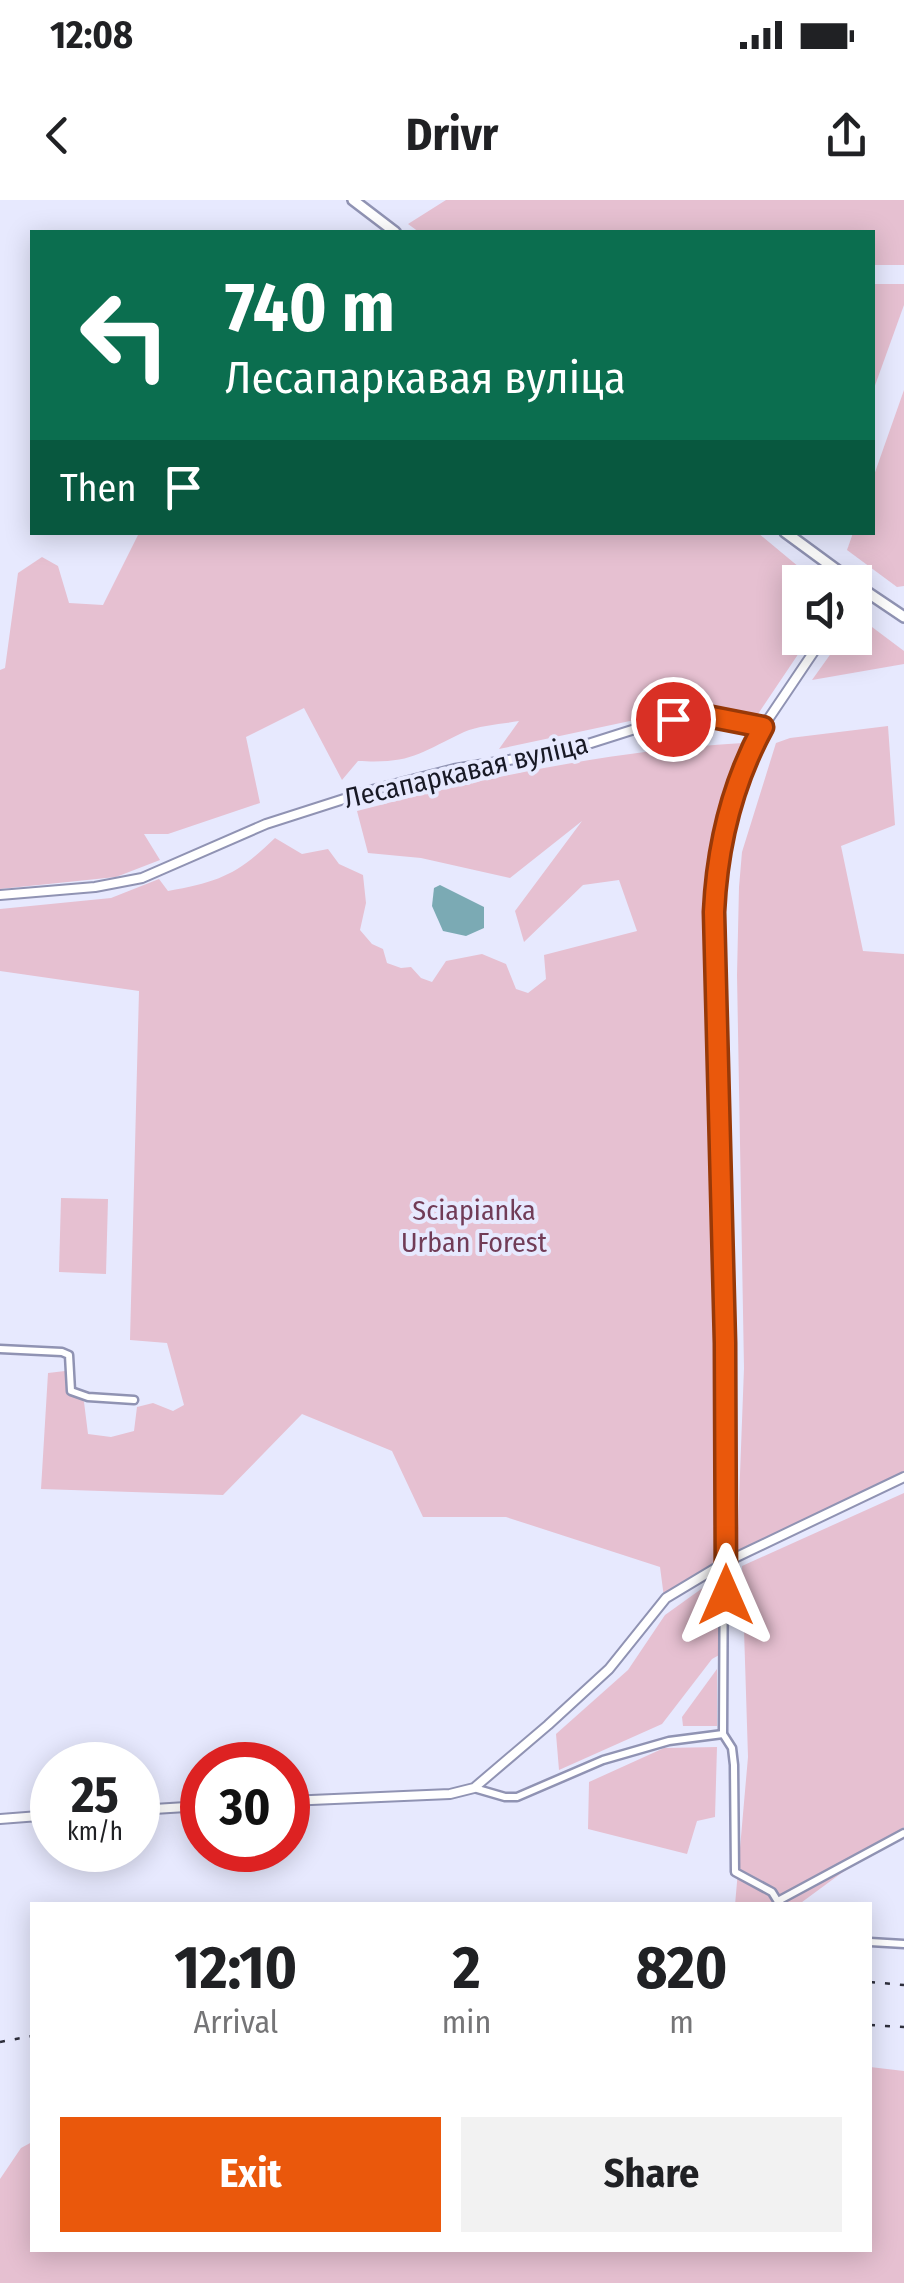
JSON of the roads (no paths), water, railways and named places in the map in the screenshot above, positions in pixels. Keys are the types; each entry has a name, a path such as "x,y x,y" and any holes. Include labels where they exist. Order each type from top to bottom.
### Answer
{"main road":[{"path":"354,200 392,230"},
{"path":"788,535 828,565"},
{"path":"872,597 904,618"}],"street":[{"path":"778,1902 772,1892 735,1872 734,1765 732,1748 724,1734 725,1343 714,912 719,848 745,764 763,727 812,655"},
{"name":"Лесапаркавая вуліца","path":"0,896 95,887 142,878 266,824 372,790 454,769 569,750 654,723 707,716 763,727"},
{"path":"0,1350 62,1352 69,1355 72,1365 71,1391 88,1397 134,1400"},
{"path":"310,1800 450,1794 474,1788 609,1669 666,1598 726,1562 904,1477"},
{"path":"474,1788 517,1797 603,1760 670,1741 724,1734"},
{"path":"0,1819 30,1817"},
{"path":"781,1902 904,1833"},
{"path":"872,1942 904,1944"}],"railway":[{"path":"872,1982 904,1985"},
{"path":"872,2025 904,2027"},
{"path":"0,2042 30,2036"}],"park label":[{"name":"Sciapianka Urban Forest","path":"474,1226"}]}
